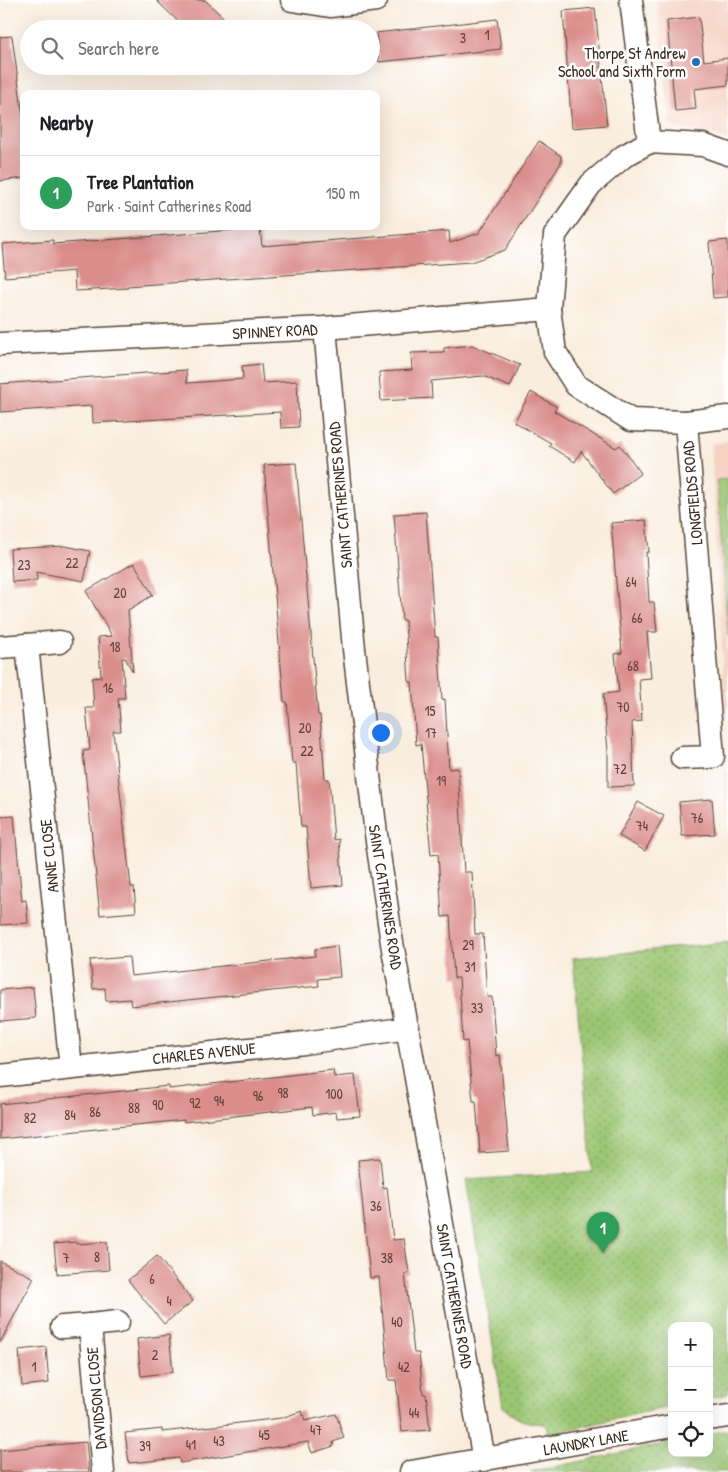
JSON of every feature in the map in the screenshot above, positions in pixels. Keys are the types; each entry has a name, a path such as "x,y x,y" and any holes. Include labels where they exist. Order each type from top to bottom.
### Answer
{"street":[{"path":"292,0 330,6 376,0"},
{"path":"631,0 649,142 703,145 728,154"},
{"name":"LONGFIELDS ROAD","path":"649,142 624,156 591,184 555,235 549,309 556,352 576,385 631,420 686,422 720,759 682,758"},
{"name":"SPINNEY ROAD","path":"0,344 325,328 549,309"},
{"name":"SAINT CATHERINES ROAD","path":"325,328 354,648 389,923 484,1460"},
{"path":"686,422 728,417"},
{"path":"0,647 60,642"},
{"name":"ANNE CLOSE","path":"27,645 71,1068"},
{"name":"CHARLES AVENUE","path":"0,1076 312,1042 408,1028"},
{"name":"DAVIDSON CLOSE","path":"62,1326 118,1322"},
{"name":"DAVIDSON CLOSE","path":"90,1325 102,1472"},
{"path":"713,1418 728,1416"},
{"name":"LAUNDRY LANE","path":"411,1472 668,1427"}],"shaded area":[{"name":"Thorpe St Andrew School and Sixth Form","path":"657,0 728,0 728,140 670,125"},
{"path":"728,441 728,715 725,709 711,444"},
{"path":"728,771 728,827 723,775"}],"green space":[{"path":"728,479 728,636 717,480"},
{"path":"728,942 728,1394 713,1397 713,1322 668,1322 668,1407 545,1435 548,1428 545,1424 522,1420 512,1415 503,1407 466,1180 592,1172 573,958"},
{"path":"728,1430 728,1472 530,1472 668,1443 668,1457 713,1457 713,1433"}],"building":[{"path":"156,0 205,0 226,20 177,20"},
{"path":"595,8 607,125 572,128 563,11"},
{"path":"699,17 704,61 728,58 728,85 694,89 696,109 675,111 667,21"},
{"path":"497,19 501,49 380,62 380,33"},
{"path":"12,36 20,95 20,178 0,181 0,37"},
{"path":"539,141 561,156 561,163 505,250 471,262 75,291 74,271 5,277 2,244 53,240 53,244 234,230 260,230 262,246 449,231 450,243 479,233"},
{"path":"728,240 728,297 713,298 709,242"},
{"path":"472,345 520,365 510,387 483,376 431,381 432,398 381,401 379,372 412,370 411,353 444,352 444,348"},
{"path":"261,364 263,383 297,381 299,427 281,428 280,412 93,423 92,406 0,412 0,384 186,370 187,383 243,379 242,366"},
{"path":"531,392 557,407 554,411 616,448 620,445 641,473 613,494 581,451 575,462 549,446 551,443 514,422"},
{"path":"296,463 325,779 329,779 334,840 339,839 343,885 311,888 306,827 301,827 296,763 292,763 287,702 284,702 264,465"},
{"path":"426,512 435,637 438,637 442,700 445,699 449,769 458,768 464,872 472,872 475,934 483,934 487,997 492,997 496,1056 500,1055 509,1151 480,1153 476,1101 473,1101 467,1041 463,1042 459,978 454,978 450,916 442,917 438,854 431,855 421,744 416,745 412,682 409,682 405,620 402,620 394,514"},
{"path":"646,520 649,552 646,552 649,602 654,602 657,632 647,632 651,678 639,679 642,721 632,722 634,786 608,787 608,751 603,694 619,692 615,654 622,653 611,523"},
{"path":"65,546 90,551 84,581 36,572 37,580 12,582 10,549"},
{"path":"134,563 153,595 128,610 133,672 125,658 122,658 125,698 118,698 121,731 113,731 131,887 134,887 136,912 100,915 83,751 90,750 86,708 94,708 92,678 101,677 98,637 112,636 86,591"},
{"path":"712,799 715,834 682,836 679,802"},
{"path":"638,802 664,816 645,851 619,836"},
{"path":"14,816 22,901 26,900 28,923 0,925 0,817"},
{"path":"337,946 340,977 318,979 319,986 131,1006 130,999 106,1001 105,988 93,989 90,960 129,957 131,976 315,956 315,949"},
{"path":"33,987 36,1018 0,1021 0,990"},
{"path":"333,1070 334,1077 355,1075 360,1116 337,1118 336,1112 313,1115 312,1107 184,1122 184,1120 0,1139 0,1104 169,1086 169,1089"},
{"path":"380,1158 383,1188 387,1187 393,1240 404,1239 409,1273 405,1274 414,1353 419,1353 423,1394 426,1394 430,1430 402,1432 396,1380 389,1380 379,1277 370,1278 358,1160"},
{"path":"76,1242 76,1244 107,1242 109,1270 57,1274 54,1244"},
{"path":"157,1256 193,1301 164,1324 128,1280"},
{"path":"0,1261 34,1278 0,1343"},
{"path":"169,1335 173,1372 141,1376 137,1339"},
{"path":"46,1347 49,1383 22,1386 19,1350"},
{"path":"302,1411 305,1421 336,1414 344,1438 333,1442 334,1446 312,1453 308,1442 180,1463 179,1458 129,1463 125,1433 162,1429 162,1432 281,1418"},
{"path":"86,1442 89,1472 0,1472 0,1450"}],"place":[{"name":"Thorpe St Andrew School and Sixth Form","path":"696,62"},
{"name":"Tree Plantation","path":"603,1253"}]}
